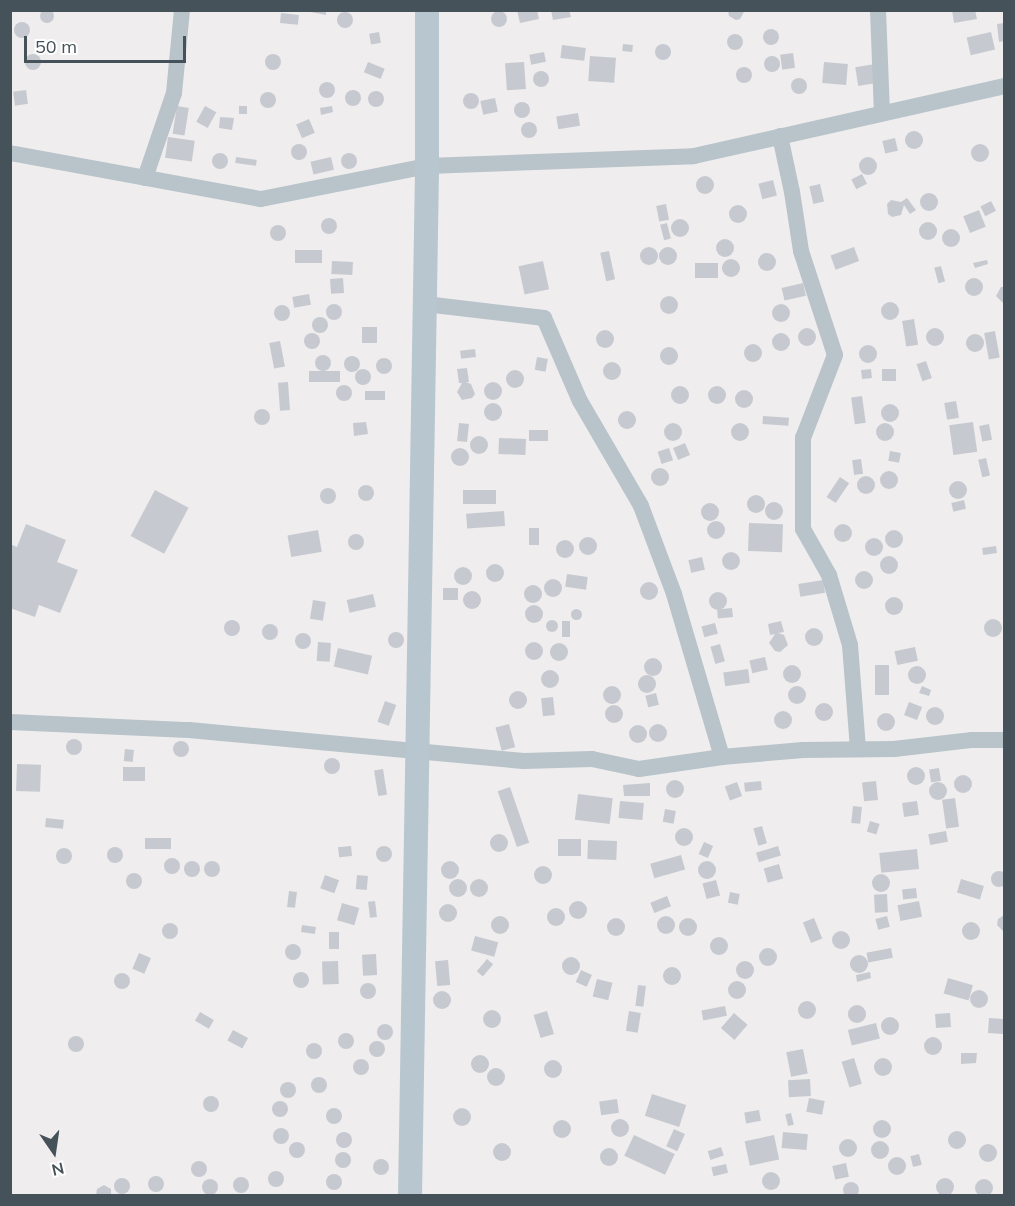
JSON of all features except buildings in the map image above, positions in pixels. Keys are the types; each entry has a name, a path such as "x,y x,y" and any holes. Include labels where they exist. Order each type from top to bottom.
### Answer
{"street":[{"path":"145,178 174,93 182,10"},
{"path":"410,1196 427,166 427,10"},
{"path":"878,10 882,113"},
{"path":"10,153 261,199 427,166 694,156 1005,86"},
{"path":"780,136 801,251 835,356 803,438 803,529 829,575 850,645 858,749"},
{"path":"425,304 544,318 580,401 641,506 674,594 722,757"},
{"path":"10,722 189,730 524,761 592,759 639,769 722,757 803,750 894,749 972,740 1005,740"}]}
